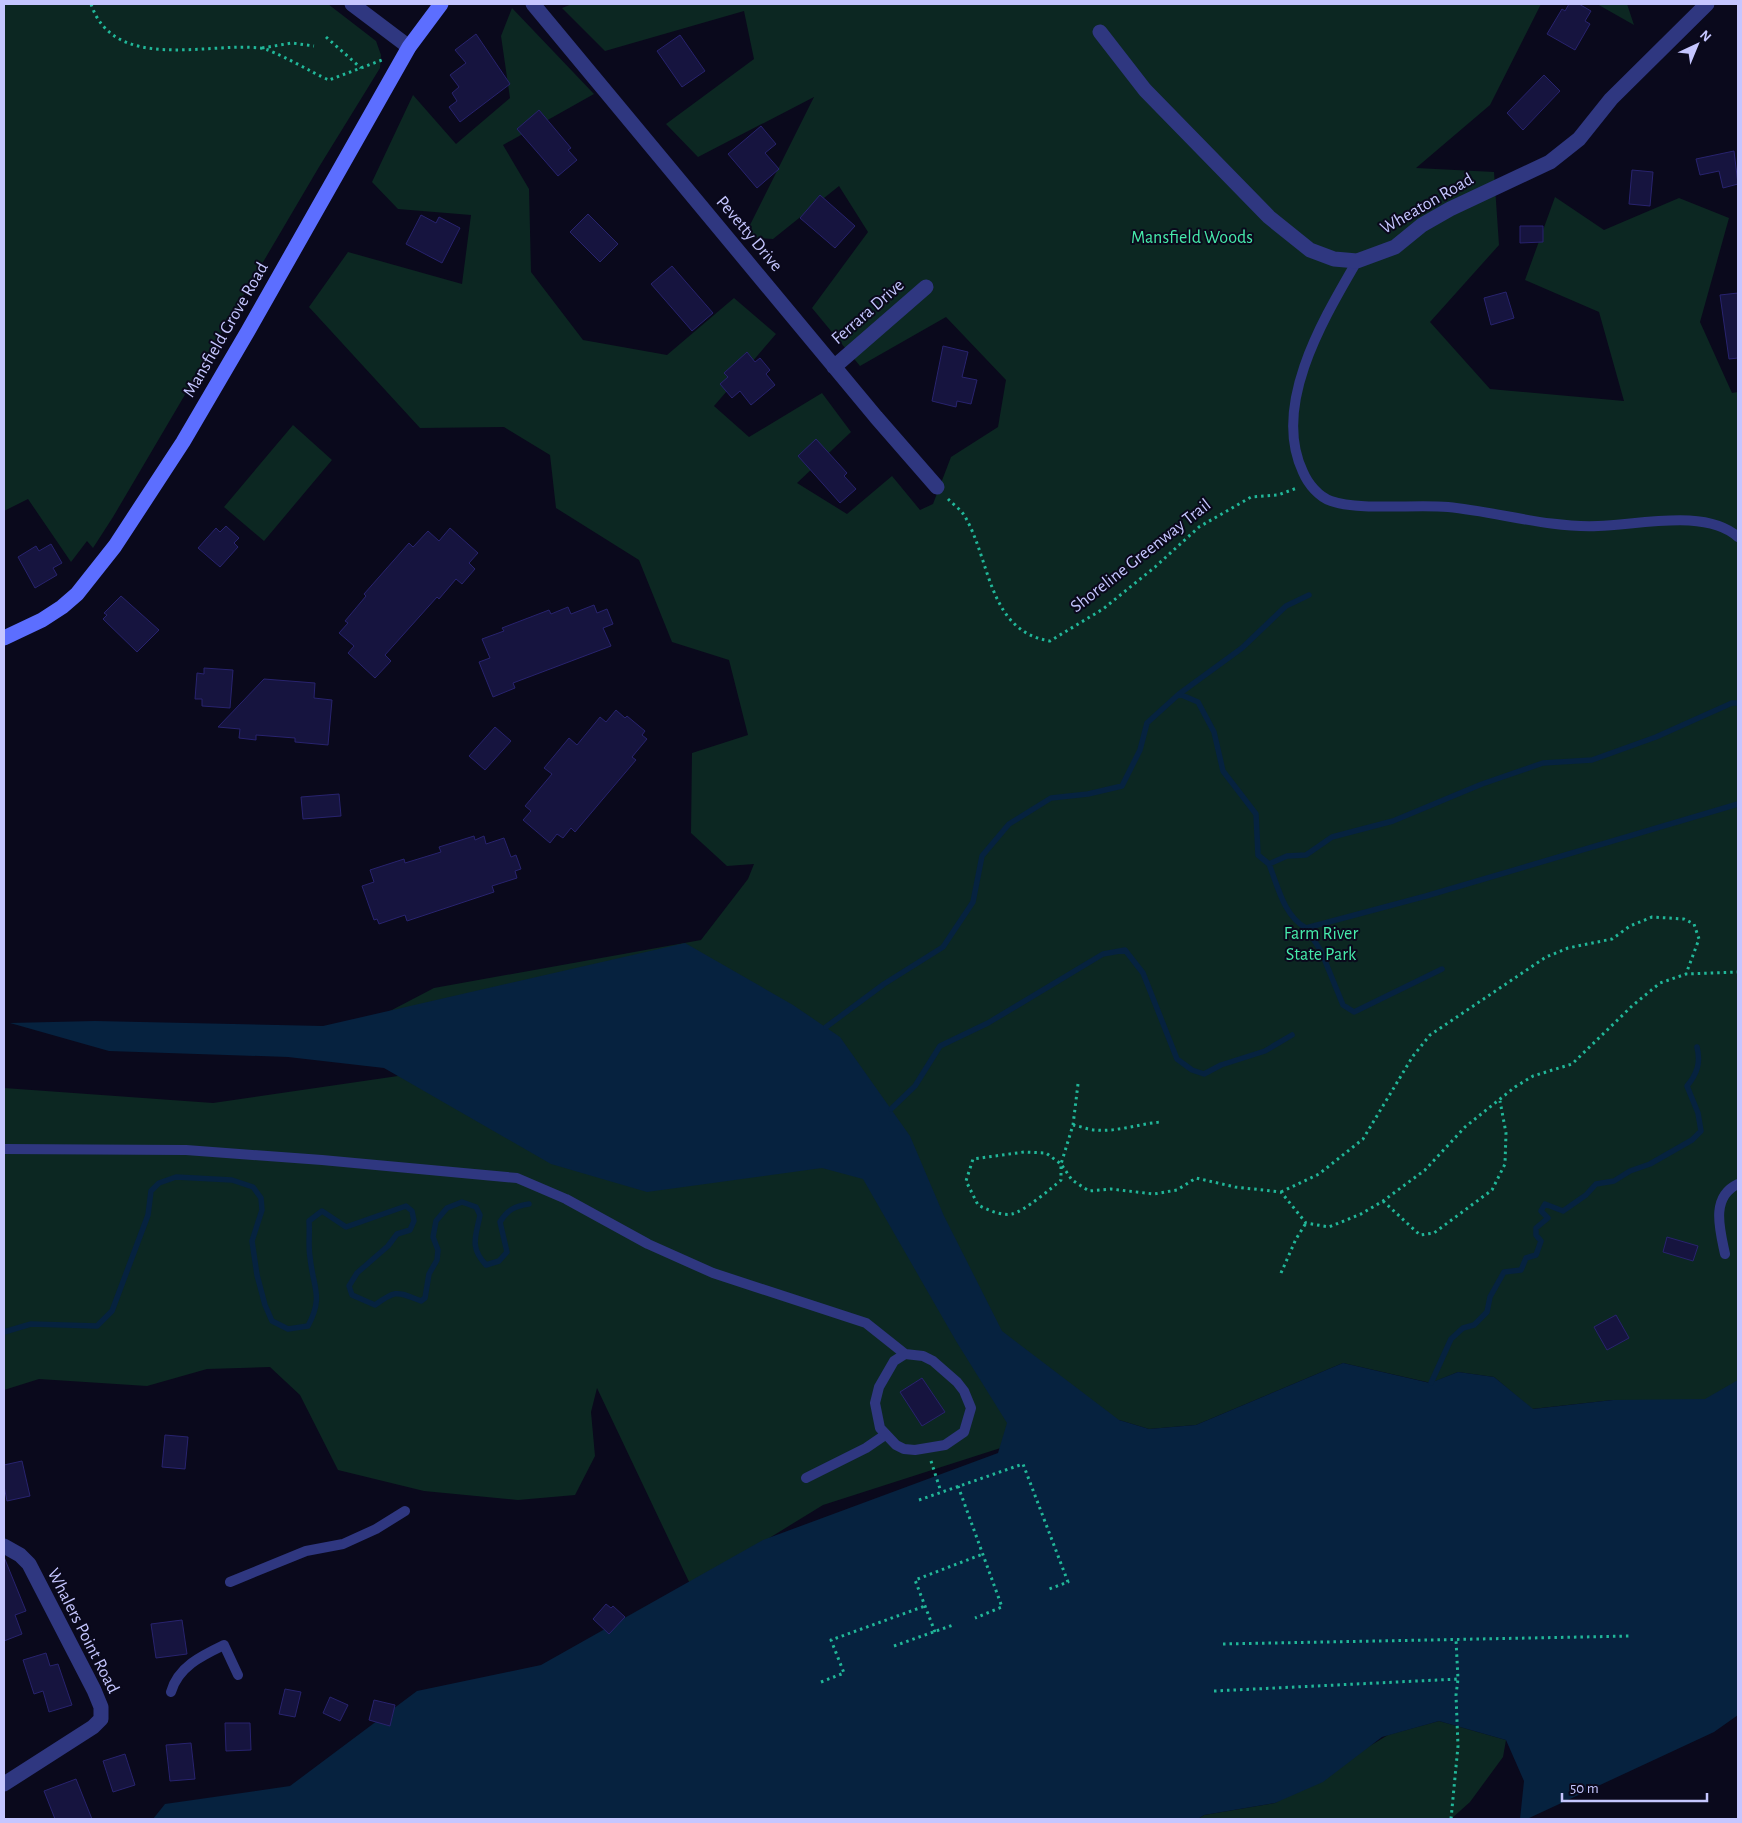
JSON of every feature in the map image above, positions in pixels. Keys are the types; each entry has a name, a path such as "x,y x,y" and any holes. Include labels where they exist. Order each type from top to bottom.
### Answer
{"street":[{"path":"352,4 406,53"},
{"name":"Mansfield Grove Road","path":"4,638 42,620 62,607 82,588 115,546 183,442 406,53 441,4"},
{"name":"Pevetty Drive","path":"533,4 937,487"},
{"name":"Wheaton Road","path":"1100,32 1146,90 1269,217 1310,250 1334,260 1357,261 1395,247 1422,225 1450,209 1550,162 1579,139 1611,99 1707,4"},
{"name":"Ferrara Drive","path":"834,366 926,286"},
{"name":"Whalers Point Road","path":"4,1546 20,1555 29,1564 101,1707 101,1719 93,1727 4,1784"}],"lane":[{"path":"1357,261 1316,334 1297,397 1294,424 1296,454 1310,484 1325,498 1341,504 1440,506 1556,525 1581,526 1700,521 1722,527 1738,537"},
{"path":"4,1149 186,1150 517,1178 566,1198 648,1244 713,1273 866,1323 905,1354 923,1356 946,1370 964,1391 971,1408 970,1417 964,1432 944,1445 915,1450 904,1449 885,1435 876,1416 875,1403 879,1387 894,1361 905,1354"},
{"path":"1725,1254 1719,1227 1719,1210 1725,1196 1738,1184"},
{"path":"806,1478 866,1448 885,1435"},
{"path":"230,1582 306,1551 343,1544 376,1529 405,1511"},
{"path":"171,1692 178,1674 207,1653 224,1645 238,1674"}],"path":[{"path":"91,4 98,20 109,32 124,41 155,50 261,48 292,43 314,46"},
{"path":"326,37 361,68"},
{"path":"261,48 329,80 406,53"},
{"name":"Shoreline Greenway Trail","path":"937,487 963,515 1002,609 1033,639 1050,642 1102,609 1155,567 1199,527 1251,497 1278,495 1310,484"},
{"path":"1078,1084 1072,1125 1061,1164 1060,1180 1047,1192 1013,1214 995,1212 978,1205 966,1181 973,1158 989,1155 1046,1153 1061,1164 1072,1180 1089,1191 1111,1189 1154,1194 1178,1190 1196,1178 1235,1187 1281,1192 1319,1174 1364,1139 1413,1056 1430,1035 1546,957 1568,948 1612,939 1630,926 1652,917 1684,919 1694,924 1699,939 1686,974"},
{"path":"1281,1192 1306,1223 1329,1227 1361,1214 1383,1201 1425,1170 1465,1127 1533,1076 1572,1064 1632,1006 1660,983 1686,974 1738,972"},
{"path":"1383,1201 1420,1235 1434,1233 1492,1190 1505,1164 1506,1133 1500,1101"},
{"path":"1072,1125 1096,1130 1116,1130 1133,1125 1160,1122"},
{"path":"1282,1272 1296,1238 1306,1223"},
{"path":"919,1500 1023,1464 1068,1582 1049,1589"},
{"path":"935,1473 941,1492"},
{"path":"958,1486 1002,1607 974,1618"},
{"path":"935,1632 915,1580 982,1554"},
{"path":"821,1682 844,1673 831,1640 925,1606"},
{"path":"894,1646 953,1625"},
{"path":"1223,1644 1632,1636"},
{"path":"1451,1819 1458,1746 1456,1640"},
{"path":"1214,1691 1458,1679"}],"green space":[{"path":"4,4 328,4 376,41 381,55 380,68 319,167 113,517 93,548 87,541 71,562 28,499 4,511"},
{"name":"Farm River State Park","path":"572,4 1541,4 1490,105 1416,168 1494,172 1499,245 1430,322 1490,389 1624,401 1599,312 1525,280 1555,197 1604,230 1679,198 1729,218 1700,322 1732,393 1738,392 1738,1382 1704,1403 1613,1400 1532,1409 1494,1377 1458,1372 1431,1383 1343,1363 1196,1425 1149,1429 1119,1420 1013,1444 823,1505 691,1586 597,1388 591,1412 595,1456 575,1495 518,1500 424,1491 338,1470 300,1395 270,1367 207,1369 147,1386 39,1379 4,1390 4,1088 213,1103 398,1076 390,1011 434,988 701,940 748,879 754,864 727,866 691,833 692,753 748,735 729,660 672,642 639,560 556,508 550,455 504,427 420,428 309,307 348,252 462,284 471,215 398,209 372,182 413,95 456,144 510,98 501,36 512,8 594,94 503,145 529,189 531,272 583,340 667,355 734,298 776,334 714,406 749,437 822,393 851,432 797,483 847,514 892,476 920,510 933,504 951,457 998,427 1006,380 946,317 860,366 812,308 868,232 839,186 773,239 744,237 814,97 698,157 666,124 754,59 744,11 605,51 562,8"},
{"path":"1597,4 1627,4 1634,25"},
{"path":"293,425 332,460 264,541 224,507"},
{"path":"1439,1721 1506,1740 1503,1757 1470,1802 1451,1819 1198,1819 1204,1815 1275,1803 1388,1735"}],"water":[{"path":"685,943 793,1005 840,1037 910,1136 944,1216 1002,1331 1119,1420 1149,1429 1196,1425 1343,1363 1430,1383 1458,1372 1494,1377 1533,1409 1613,1400 1705,1399 1738,1380 1738,1715 1714,1732 1527,1819 1520,1819 1524,1781 1506,1740 1439,1721 1382,1737 1323,1782 1275,1803 1204,1815 1198,1819 153,1819 165,1804 290,1786 417,1691 541,1665 763,1540 998,1453 1007,1423 956,1341 863,1179 822,1168 647,1192 551,1164 384,1068 288,1057 109,1051 10,1023 95,1021 323,1026"}],"building":[{"path":"1569,4 1579,4 1591,11 1585,21 1590,24 1575,50 1547,34 1562,9 1565,11"},
{"path":"476,34 510,84 460,122 449,107 457,101 452,93 459,87 450,75 466,63 455,50"},
{"path":"680,35 705,71 682,87 657,51"},
{"path":"1544,75 1560,91 1523,130 1507,113"},
{"path":"539,110 571,148 568,150 577,160 558,176 517,129"},
{"path":"761,126 776,144 765,153 779,169 757,188 728,154"},
{"path":"1734,151 1738,184 1723,188 1719,171 1700,175 1696,159"},
{"path":"1632,170 1653,172 1650,206 1629,204"},
{"path":"820,195 855,226 835,248 800,218"},
{"path":"588,214 618,244 600,262 570,232"},
{"path":"421,215 436,223 439,217 460,228 442,263 406,244"},
{"path":"1520,226 1543,226 1543,242 1520,243"},
{"path":"672,266 713,313 692,331 651,284"},
{"path":"1506,292 1514,318 1491,325 1484,298"},
{"path":"1738,293 1738,358 1729,359 1720,295"},
{"path":"943,346 968,352 962,377 977,380 971,404 957,401 956,407 932,401"},
{"path":"747,352 755,362 760,358 770,370 766,374 775,385 751,405 740,391 732,398 720,384 728,377 724,373"},
{"path":"816,439 847,473 844,476 856,489 840,503 798,456"},
{"path":"226,526 239,538 234,543 238,547 220,567 198,548 216,528 220,532"},
{"path":"450,528 478,553 469,563 475,569 462,584 456,579 439,599 437,597 385,655 391,661 375,678 348,653 354,646 339,633 348,623 345,621 366,596 364,594 409,543 413,547 428,531 439,541"},
{"path":"51,544 62,563 53,568 57,575 35,588 18,557 36,546 39,551"},
{"path":"121,596 159,630 137,652 103,619 107,615 104,613"},
{"path":"594,605 597,613 607,609 613,624 603,628 611,646 513,683 515,688 493,697 479,662 490,658 482,639 504,631 502,628 549,610 551,614 568,607 571,614"},
{"path":"204,668 233,670 230,708 202,706 202,699 195,699 197,673 204,674"},
{"path":"264,679 315,683 314,698 332,700 328,745 295,742 295,738 256,735 256,740 239,738 240,729 218,727"},
{"path":"616,710 625,718 627,716 645,731 642,735 647,739 632,757 636,760 575,832 571,828 563,838 557,834 550,843 523,820 531,811 525,806 552,774 544,768 569,738 577,745 600,717 606,722"},
{"path":"495,727 511,741 485,770 469,756"},
{"path":"339,794 341,816 303,819 301,797"},
{"path":"474,836 475,840 484,836 486,844 504,838 511,857 516,855 521,869 515,871 517,878 492,886 494,892 407,921 405,915 379,924 377,919 374,920 362,886 374,882 370,870 404,859 405,863 441,852 439,847"},
{"path":"1667,1237 1698,1246 1693,1261 1663,1252"},
{"path":"1616,1315 1629,1338 1607,1350 1594,1327"},
{"path":"922,1378 945,1412 922,1426 900,1392"},
{"path":"165,1435 188,1437 185,1469 162,1467"},
{"path":"22,1461 30,1496 7,1501 4,1486 4,1465"},
{"path":"4,1557 26,1611 15,1615 22,1634 4,1641"},
{"path":"606,1604 611,1608 613,1606 625,1617 609,1634 593,1619"},
{"path":"182,1620 187,1654 156,1658 151,1624"},
{"path":"46,1653 50,1666 58,1664 72,1705 49,1712 43,1691 34,1694 23,1660"},
{"path":"285,1689 301,1692 295,1717 279,1714"},
{"path":"330,1697 348,1705 340,1721 323,1713"},
{"path":"374,1700 395,1705 390,1726 369,1720"},
{"path":"225,1723 250,1723 251,1750 226,1751"},
{"path":"191,1743 195,1779 170,1781 166,1745"},
{"path":"125,1754 135,1785 113,1792 103,1761"},
{"path":"76,1779 92,1819 55,1819 44,1791"}],"waterway":[{"path":"1179,694 1242,648 1286,606 1309,595"},
{"path":"826,1027 884,984 943,947 973,902 982,856 1009,824 1051,798 1088,794 1122,786 1140,750 1147,723 1179,694 1198,702 1214,732 1223,771 1256,814 1258,855 1269,864 1287,856 1306,855 1332,837 1393,821 1482,784 1543,763 1592,760 1656,737 1732,703 1738,703"},
{"path":"1269,864 1287,909 1298,923 1306,928 1426,896 1738,804"},
{"path":"1306,928 1321,951 1343,1005 1354,1012 1442,969"},
{"path":"891,1109 915,1086 940,1046 988,1023 1103,954 1125,950 1143,973 1177,1059 1192,1070 1204,1074 1221,1065 1265,1051 1292,1035"},
{"path":"1431,1383 1451,1339 1463,1328 1474,1325 1487,1312 1490,1297 1504,1272 1521,1270 1526,1258 1536,1255 1541,1241 1536,1235 1536,1228 1548,1218 1541,1211 1545,1204 1563,1211 1586,1195 1596,1184 1614,1181 1630,1171 1650,1164 1692,1140 1701,1131 1698,1113 1687,1086 1697,1068 1699,1058 1697,1047"},
{"path":"4,1332 31,1324 97,1326 112,1311 148,1215 151,1191 159,1183 176,1177 232,1180 253,1187 261,1198 262,1210 252,1241 257,1275 265,1305 272,1321 288,1329 308,1326 313,1316 316,1292 309,1253 309,1221 322,1211 346,1227 406,1206 412,1211 414,1221 410,1230 397,1234 388,1246 357,1273 349,1286 352,1295 375,1305 393,1294 402,1294 421,1301 425,1298 429,1274 437,1260 438,1250 433,1237 436,1221 447,1208 462,1202 476,1207 480,1215 475,1241 477,1253 486,1265 499,1261 507,1252 500,1222 512,1209 529,1204"}],"park label":[{"name":"Mansfield Woods","path":"1192,238"}]}
